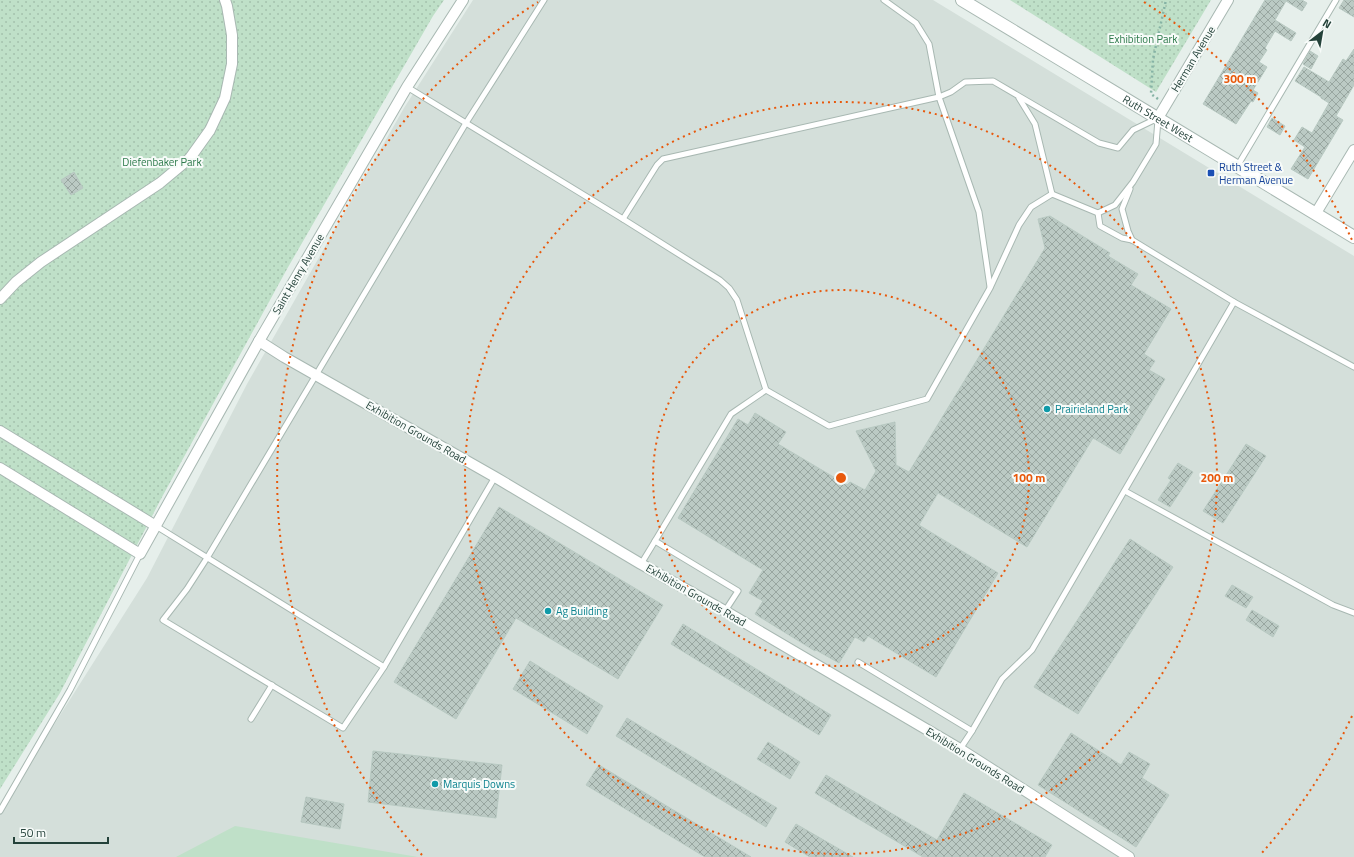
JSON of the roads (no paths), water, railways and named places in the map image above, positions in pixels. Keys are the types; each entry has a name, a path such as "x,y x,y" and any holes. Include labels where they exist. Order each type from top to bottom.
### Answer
{"street":[{"path":"0,299 16,282 41,262 160,183 190,158 210,130 225,98 232,64 232,35 225,0"},
{"name":"Saint Henry Avenue","path":"140,554 259,341 407,87 463,0"},
{"name":"Ruth Street West","path":"962,0 1354,237"},
{"name":"Herman Avenue","path":"1158,118 1228,0"},
{"path":"1316,213 1354,150"},
{"name":"Exhibition Grounds Road","path":"259,341 960,749 1128,857"},
{"path":"0,431 156,526"},
{"path":"0,468 140,554"}],"lane":[{"path":"495,478 384,667 343,728 163,620 187,589 207,558 466,123 544,0"},
{"path":"884,0 916,23 928,44 939,97 979,212 990,288"},
{"path":"1237,166 1336,0"},
{"path":"623,219 657,165 663,159 939,97 951,92 965,82 993,82 1100,144 1118,148 1133,130 1158,118"},
{"path":"407,87 720,280 729,288 737,300 766,390 829,426 927,399 990,288 1019,225 1031,207 1052,194"},
{"path":"1019,97 1035,124 1052,194"},
{"path":"1052,194 1098,213 1115,205 1133,182 1156,144 1158,118"},
{"path":"1132,240 1122,208 1133,182"},
{"path":"1098,213 1100,226 1122,238 1132,240 1234,302 1354,367"},
{"path":"960,749 1002,679 1032,650 1234,302"},
{"path":"641,564 731,414 766,390"},
{"path":"1125,491 1333,605 1354,613"},
{"path":"156,526 384,667"},
{"path":"655,541 738,591 725,611"},
{"path":"0,811 70,690 140,554"},
{"path":"858,662 972,731"},
{"path":"251,719 272,685"}],"place":[{"name":"Ruth Street & Herman Avenue","path":"1211,173"},
{"name":"Prairieland Park","path":"1047,409"},
{"name":"Ag Building","path":"548,611"},
{"name":"Marquis Downs","path":"435,784"}],"park label":[{"name":"Exhibition Park","path":"1143,39"},
{"name":"Diefenbaker Park","path":"162,162"}]}
